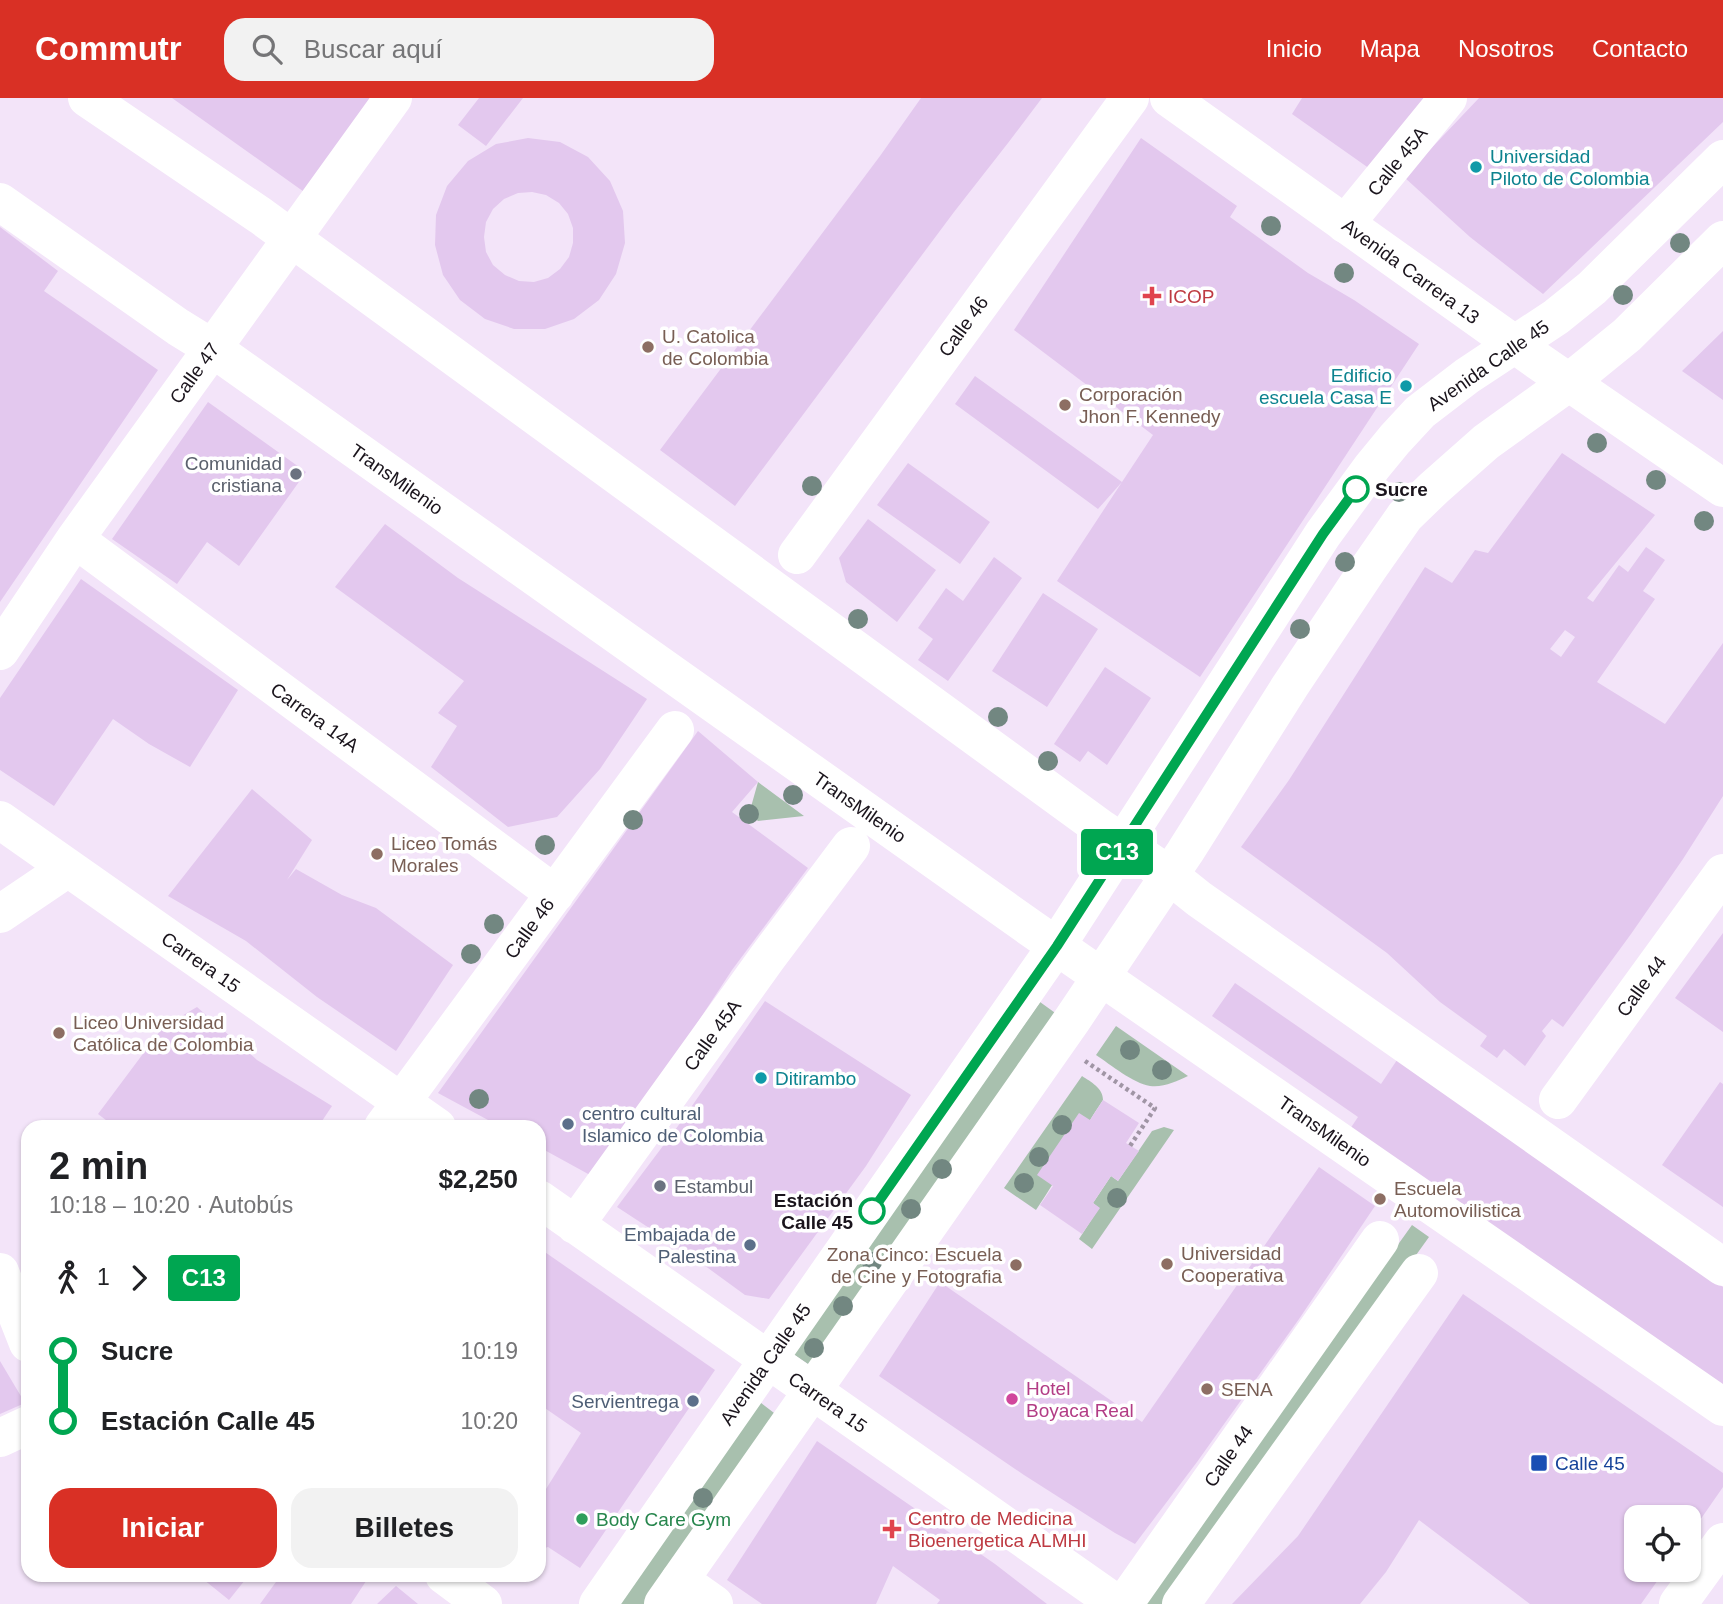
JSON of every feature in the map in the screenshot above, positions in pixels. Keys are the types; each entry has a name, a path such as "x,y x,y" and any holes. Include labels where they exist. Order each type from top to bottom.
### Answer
{"street":[{"path":"87,98 291,239 1199,899 1723,1267"},
{"name":"Calle 47","path":"0,650 75,539 393,98"},
{"name":"Calle 46","path":"797,555 1130,98"},
{"name":"Avenida Carrera 13","path":"1169,98 1568,383 1723,488"},
{"name":"Calle 45A","path":"1345,224 1448,98"},
{"name":"Avenida Calle 45","path":"598,1604 1057,946 1323,534 1372,467 1420,412 1467,376 1556,317 1591,288 1723,159"},
{"name":"TransMilenio","path":"0,202 212,348 1101,977 1723,1407"},
{"path":"715,1604 672,1592 1101,977 1367,569 1405,516 1486,442 1568,383 1627,335 1723,240"},
{"name":"Carrera 14A","path":"75,539 555,894"},
{"name":"Calle 46","path":"393,1115 675,730"},
{"name":"Carrera 15","path":"0,820 68,868 393,1115 411,1120"},
{"name":"Calle 45A","path":"575,1225 851,846"},
{"path":"0,914 68,868"},
{"name":"Calle 44","path":"1558,1100 1723,873"},
{"name":"Carrera 15","path":"546,1204 1116,1604"},
{"name":"Calle 44","path":"1124,1604 1380,1240"},
{"path":"0,1272 21,1325"},
{"path":"1181,1604 1419,1273"},
{"path":"0,1438 21,1428"},
{"path":"1678,1604 1723,1542"},
{"path":"453,1582 483,1604"}],"path":[{"path":"1085,1061 1155,1108 1130,1146"}],"green space":[{"path":"758,782 804,816 758,821 749,814"},
{"path":"1040,1002 1058,1015 811,1366 793,1354"},
{"path":"1116,1026 1188,1076 1165,1085 1150,1086 1136,1081 1096,1055"},
{"path":"1082,1076 1099,1089 1103,1100 1036,1210 1004,1188"},
{"path":"1164,1127 1174,1130 1092,1249 1079,1239 1099,1208 1093,1203 1111,1176 1118,1181 1152,1131"},
{"path":"1412,1225 1429,1237 1166,1604 1141,1604"},
{"path":"756,1399 778,1416 645,1604 608,1604"}],"building":[{"path":"172,98 375,98 307,194"},
{"path":"479,98 523,98 486,146 458,125"},
{"path":"921,98 1042,98 735,506 660,450"},
{"path":"1302,98 1434,98 1380,176 1292,114"},
{"path":"1479,98 1723,98 1723,122 1543,294 1470,237 1404,177"},
{"path":"528,138 560,142 588,157 610,181 623,211 625,243 616,274 599,300 574,319 545,329 514,329 485,319 460,300 443,275 435,245 436,215 447,186 468,161 496,144","holes":["518,193 546,195 559,203 568,214 573,228 569,257 560,269 548,278 534,282 519,281 505,275 493,265 486,252 486,222 493,209 504,199"]},
{"path":"1141,138 1237,206 1230,217 1308,273 1419,344 1200,677 1057,581 1153,435 1014,330"},
{"path":"0,227 58,271 44,291 158,370 0,602"},
{"path":"1723,331 1723,400 1682,371"},
{"path":"975,376 1122,482 1098,509 955,404"},
{"path":"208,402 306,472 239,566 207,542 177,584 112,539"},
{"path":"1562,453 1655,515 1587,598 1593,602 1619,565 1628,572 1646,547 1665,560 1643,591 1655,599 1597,682 1665,724 1723,643 1723,796 1683,859 1563,1027 1552,1019 1542,1031 1546,1036 1525,1066 1504,1049 1497,1058 1480,1046 1487,1036 1440,1002 1387,953 1241,847 1289,780 1425,567 1452,583 1475,550 1488,553","holes":["1565,630 1575,637 1561,657 1550,649"]},
{"path":"908,463 990,522 960,564 877,505"},
{"path":"868,519 936,570 897,622 846,582 839,558"},
{"path":"385,524 458,578 647,699 600,769 557,817 508,827 431,767 457,726 438,713 464,681 335,587"},
{"path":"994,557 1022,578 948,681 918,660 933,639 918,628 946,588 963,601"},
{"path":"81,579 238,690 190,767 149,744 113,719 54,806 0,770 0,698"},
{"path":"1043,593 1098,629 1047,707 992,671"},
{"path":"1105,667 1151,698 1107,765 1088,751 1080,762 1054,744"},
{"path":"698,731 758,782 732,812 808,868 732,970 658,1083 590,1175 546,1151 546,1120 488,1120 438,1093"},
{"path":"252,789 312,840 287,880 296,869 342,895 376,908 453,965 396,1051 317,997 246,941 168,896"},
{"path":"1723,933 1723,1032 1675,998"},
{"path":"1235,983 1381,1084 1397,1060 1723,1287 1723,1388 1350,1129 1358,1117 1212,1016"},
{"path":"765,1001 911,1095 866,1166 769,1299 745,1295 617,1207 678,1126"},
{"path":"197,1007 257,1060 332,1106 323,1120 106,1120 98,1114 163,1027"},
{"path":"1720,1082 1723,1084 1723,1207 1662,1165"},
{"path":"1103,1100 1139,1123 1126,1143 1139,1151 1118,1181 1111,1176 1093,1203 1100,1208 1082,1234 1040,1205 1053,1186 1037,1175 1079,1113 1090,1120"},
{"path":"1319,1167 1375,1206 1299,1319 1135,1544 1024,1475 879,1376 940,1282 1142,1422"},
{"path":"546,1253 715,1370 580,1568 546,1548 546,1489 581,1433 546,1409"},
{"path":"1463,1294 1723,1473 1723,1487 1701,1519 1701,1505 1624,1505 1624,1582 1657,1582 1641,1604 1530,1604 1419,1520 1386,1572 1360,1604 1232,1604 1298,1536"},
{"path":"0,1361 21,1396 21,1405 0,1414"},
{"path":"817,1441 995,1564 1047,1604 937,1604 940,1600 893,1566 876,1604 762,1604 727,1580"},
{"path":"207,1582 243,1582 229,1600"},
{"path":"276,1582 365,1582 351,1604 260,1604"},
{"path":"396,1586 418,1604 377,1604"}],"bus line":[{"name":"C13","path":"872,1211 1057,946 1323,534 1356,489"}],"place":[{"name":"Universidad Piloto de Colombia","path":"1476,167"},
{"name":"ICOP","path":"1152,296"},
{"name":"U. Catolica de Colombia","path":"648,347"},
{"name":"Edificio escuela Casa E","path":"1406,386"},
{"name":"Corporación Jhon F. Kennedy","path":"1065,405"},
{"name":"Comunidad cristiana","path":"296,474"},
{"name":"Sucre","path":"1356,489"},
{"name":"Liceo Tomás Morales","path":"377,854"},
{"name":"Liceo Universidad Católica de Colombia","path":"59,1033"},
{"name":"Ditirambo","path":"761,1078"},
{"name":"centro cultural Islamico de Colombia","path":"568,1124"},
{"name":"Estambul","path":"660,1186"},
{"name":"Escuela Automovilistica","path":"1380,1199"},
{"name":"Estación Calle 45","path":"872,1211"},
{"name":"Embajada de Palestina","path":"750,1245"},
{"name":"Universidad Cooperativa","path":"1167,1264"},
{"name":"Zona Cinco: Escuela de Cine y Fotografia","path":"1016,1265"},
{"name":"SENA","path":"1207,1389"},
{"name":"Hotel Boyaca Real","path":"1012,1399"},
{"name":"Servientrega","path":"693,1401"},
{"name":"Calle 45","path":"1539,1463"},
{"name":"Body Care Gym","path":"582,1519"},
{"name":"Centro de Medicina Bioenergetica ALMHI","path":"892,1529"}]}
